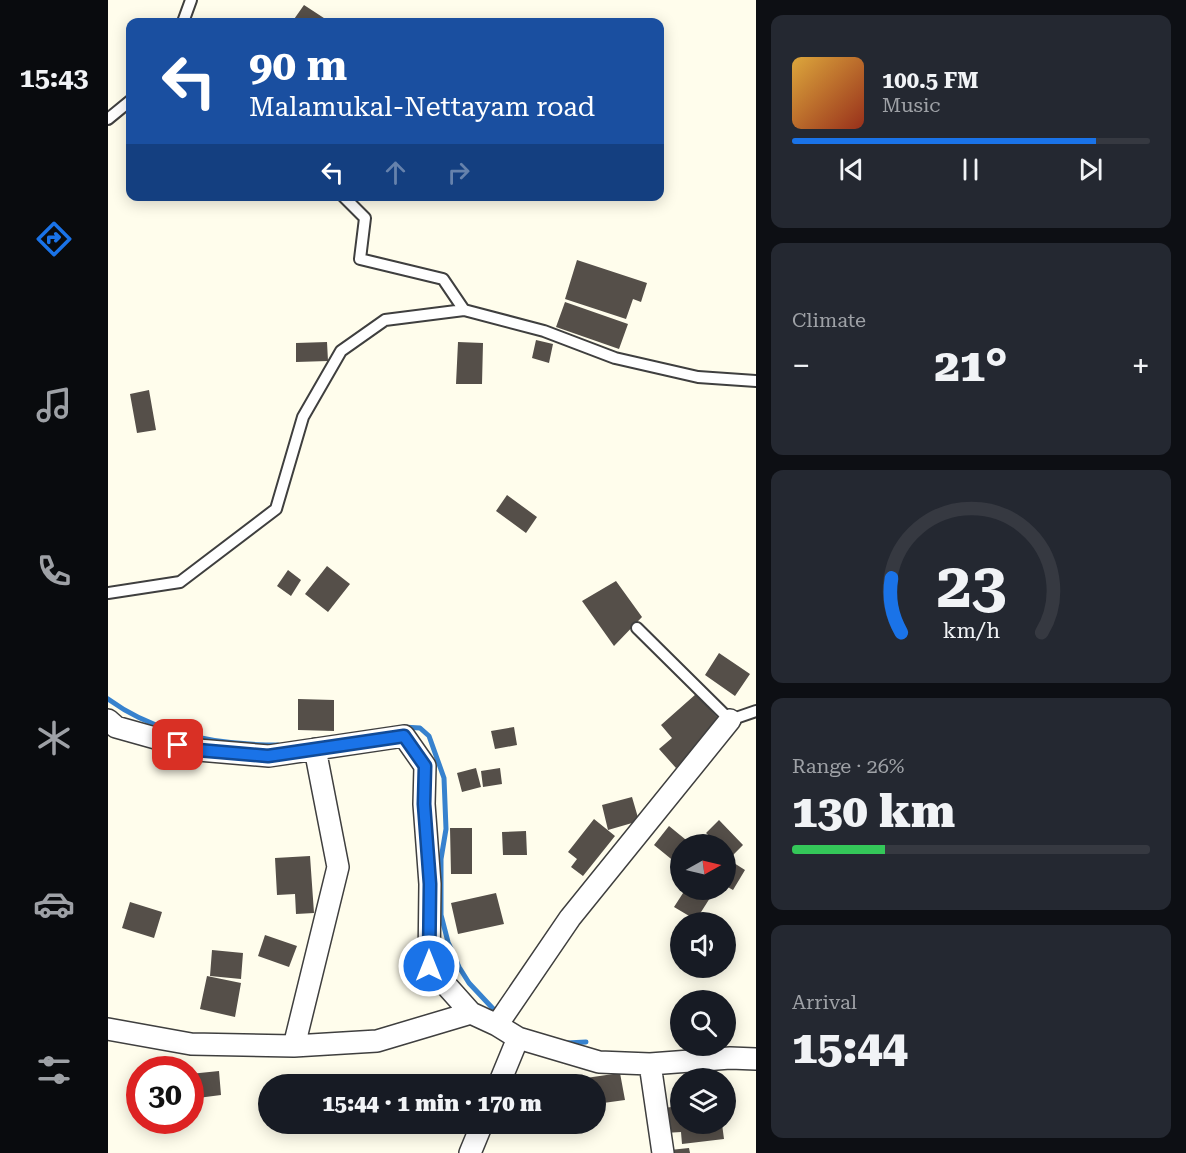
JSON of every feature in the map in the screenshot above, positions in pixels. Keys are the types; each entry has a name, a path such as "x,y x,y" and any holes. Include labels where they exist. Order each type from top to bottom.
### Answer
{"street":[{"path":"108,720 116,727 198,750 268,756 404,736 425,766 424,804 430,884 429,966 471,1013 518,1038 599,1062 650,1064 730,1058 756,1059"},
{"path":"497,1025 570,918 730,720"},
{"path":"294,1046 338,867 315,749"},
{"path":"108,1029 191,1044 294,1046 377,1041 471,1013"},
{"path":"503,1074 518,1038"},
{"path":"650,1064 663,1153"},
{"path":"470,1153 478,1134"}],"lane":[{"path":"184,18 191,0"},
{"path":"108,119 126,104"},
{"path":"348,201 365,218 360,259 443,279 464,310"},
{"path":"108,593 180,582 276,509 303,417 341,351 385,320 464,310 544,330 615,358 698,377 756,381"},
{"path":"637,628 730,720 756,711"}],"building":[{"path":"304,5 324,18 295,18"},
{"path":"577,260 647,283 641,302 633,299 626,319 565,299"},
{"path":"565,302 628,324 619,349 556,327"},
{"path":"536,340 553,344 549,363 532,358"},
{"path":"327,342 328,361 296,362 296,343"},
{"path":"458,342 483,343 482,384 456,384"},
{"path":"149,390 156,430 137,433 130,394"},
{"path":"507,495 537,517 526,533 496,511"},
{"path":"327,566 350,584 328,612 305,594"},
{"path":"288,570 301,580 291,596 277,586"},
{"path":"616,581 642,617 614,646 582,601"},
{"path":"719,653 750,674 735,696 705,675"},
{"path":"696,694 720,720 703,736 707,740 676,768 659,749 672,738 661,725"},
{"path":"298,699 334,700 334,731 298,730"},
{"path":"514,727 517,745 495,749 491,731"},
{"path":"476,768 481,787 462,792 457,773"},
{"path":"500,768 502,784 483,787 481,771"},
{"path":"632,797 639,821 608,830 602,805"},
{"path":"594,819 615,836 583,876 571,867 577,859 568,852"},
{"path":"719,820 732,834 707,834"},
{"path":"669,826 679,834 670,834 670,858 654,845"},
{"path":"450,828 472,828 472,874 451,874"},
{"path":"526,831 527,855 503,855 502,832"},
{"path":"736,838 743,845 736,852"},
{"path":"310,856 314,913 296,914 295,894 277,895 275,858"},
{"path":"736,864 745,870 736,885"},
{"path":"496,893 504,924 458,934 451,903"},
{"path":"679,900 709,900 701,912 682,912 674,907"},
{"path":"130,902 162,912 154,938 122,928"},
{"path":"265,935 297,946 289,967 258,956"},
{"path":"212,950 243,953 241,979 210,976"},
{"path":"207,976 241,983 235,1017 200,1009"},
{"path":"219,1071 221,1095 204,1097 204,1073"},
{"path":"620,1073 625,1100 606,1103 606,1075"},
{"path":"670,1107 670,1133 665,1133 663,1108"},
{"path":"681,1134 723,1134 724,1139 682,1144"},
{"path":"689,1148 690,1153 671,1153 670,1150"}],"waterway":[{"path":"108,699 147,721 189,736 233,743 278,745"},
{"path":"403,727 420,728 429,736 444,778 446,829 441,859 441,915 448,942 469,983 498,1014"},
{"path":"567,1043 586,1042"}],"route":[{"path":"178,745 198,750 268,756 404,736 425,766 424,804 430,884 429,966"}]}
